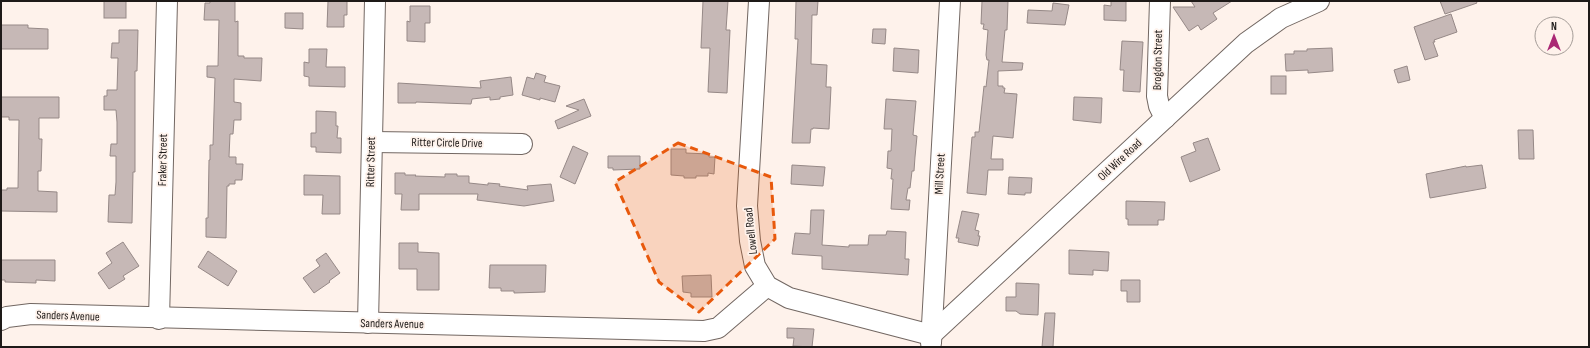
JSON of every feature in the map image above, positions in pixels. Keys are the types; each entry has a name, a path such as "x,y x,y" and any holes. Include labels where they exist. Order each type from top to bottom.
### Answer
{"street":[{"name":"Fraker Street","path":"159,318 167,1"},
{"name":"Ritter Street","path":"368,323 375,1"},
{"name":"Lowell Road","path":"759,1 748,206 750,242 755,266 767,286"},
{"name":"Mill Street","path":"931,341 950,1"},
{"name":"Brogdon Street","path":"1160,1 1157,96 1159,106 1165,118"},
{"name":"Old Wire Road","path":"931,341 1246,43 1262,30 1281,18 1319,1"},
{"name":"Ritter Circle Drive","path":"372,142 522,144"},
{"name":"Sanders Avenue","path":"1,320 7,317 31,314 704,331 718,328 767,286"},
{"path":"767,286 789,298 931,341"}],"highlighted area":[{"path":"678,143 771,177 775,239 699,312 659,282 615,182"}],"building":[{"path":"104,1 126,1 126,18 104,18"},
{"path":"210,1 235,1 235,22 238,21 238,56 244,56 244,58 262,58 261,81 234,79 234,102 241,103 241,120 234,120 233,134 230,134 229,157 236,157 236,164 243,164 242,180 235,180 235,184 229,184 229,186 227,186 226,238 206,237 210,145 213,145 215,78 207,77 207,66 218,66 219,20 204,20 205,3 210,3"},
{"path":"328,1 347,1 347,15 344,15 344,27 327,27"},
{"path":"703,1 728,1 726,30 730,30 727,93 708,92 710,48 701,48"},
{"path":"796,1 818,1 817,15 812,15 811,64 827,65 826,87 831,87 829,129 811,129 810,143 792,143 798,39 795,39"},
{"path":"982,1 1008,1 1007,30 1005,30 1002,62 1023,63 1022,70 998,71 998,86 1003,86 1003,88 1005,88 1004,93 1017,94 1013,138 993,136 991,159 1003,159 1003,170 988,170 986,195 967,193 972,137 975,137 975,132 979,132 984,86 986,87 989,60 987,60 986,55 988,30 983,29 984,24 981,24"},
{"path":"1111,1 1126,1 1126,21 1104,20 1104,5 1111,6"},
{"path":"1191,1 1232,1 1213,13 1217,19 1201,30 1198,25 1189,31 1173,7 1195,7"},
{"path":"1440,1 1476,1 1477,3 1445,14"},
{"path":"1053,3 1069,5 1065,25 1027,23 1028,10 1052,11"},
{"path":"410,6 430,6 430,23 425,23 425,42 407,41 407,21 410,22"},
{"path":"285,13 303,13 303,29 285,28"},
{"path":"1451,14 1457,32 1434,40 1435,42 1433,42 1438,56 1425,60 1414,27"},
{"path":"1,25 28,25 28,28 48,29 48,49 1,49"},
{"path":"873,29 886,29 885,44 872,43"},
{"path":"119,30 138,30 137,71 135,71 135,172 133,172 132,223 108,222 109,195 115,195 116,156 110,156 111,144 117,144 117,122 116,110 104,110 104,96 107,96 107,90 117,90 118,58 111,58 112,43 119,43"},
{"path":"1122,41 1143,42 1140,92 1123,91 1124,70 1120,70"},
{"path":"894,48 919,50 918,73 893,71"},
{"path":"1332,48 1333,71 1308,73 1308,70 1286,71 1285,54 1294,54 1294,51 1307,51 1307,49"},
{"path":"309,49 327,49 326,67 345,67 345,87 309,86 309,77 304,76 304,62 309,63"},
{"path":"1407,66 1410,80 1398,83 1394,70"},
{"path":"536,73 546,76 544,82 560,86 555,102 522,95 527,77 534,79"},
{"path":"1271,76 1286,76 1286,94 1271,94"},
{"path":"511,77 513,95 500,97 500,99 490,100 490,97 472,99 471,104 416,102 398,103 398,83 481,88 480,81"},
{"path":"1,97 59,97 59,118 39,118 39,139 42,139 41,171 38,171 38,191 57,192 57,212 1,211 1,190 7,190 7,188 18,188 19,120 9,120 9,117 1,117"},
{"path":"1074,97 1102,98 1101,123 1073,120"},
{"path":"584,99 591,116 558,129 555,121 579,110 566,106"},
{"path":"886,99 916,101 913,135 917,136 914,171 912,171 910,188 908,188 906,200 910,200 909,210 891,209 893,179 891,179 892,169 887,168 888,151 891,151 892,129 884,129"},
{"path":"316,111 336,112 336,126 338,126 337,138 341,138 341,153 316,152 316,147 311,147 311,133 316,133"},
{"path":"1518,130 1533,130 1534,159 1519,159"},
{"path":"1208,138 1220,170 1190,182 1181,157 1196,151 1193,143"},
{"path":"573,146 588,153 575,184 560,177"},
{"path":"671,149 686,149 686,153 709,154 709,157 715,157 714,174 708,173 708,176 696,176 696,178 684,178 684,176 671,175"},
{"path":"608,156 640,156 640,169 613,170 613,168 608,168"},
{"path":"792,165 825,167 823,186 791,184"},
{"path":"1482,165 1486,188 1430,198 1426,174 1466,166"},
{"path":"395,173 405,173 405,175 416,175 415,176 445,177 445,174 457,174 457,176 469,176 469,183 488,185 488,183 500,184 499,186 528,190 527,186 551,184 554,201 524,206 477,200 478,194 419,194 419,210 401,210 402,194 395,194"},
{"path":"304,175 340,176 340,214 322,214 323,195 304,195"},
{"path":"1009,177 1032,178 1031,193 1025,193 1025,195 1008,194"},
{"path":"1126,201 1165,202 1164,220 1158,220 1158,225 1128,225 1128,219 1126,219"},
{"path":"811,210 824,210 822,245 849,247 849,245 868,245 869,235 886,235 887,231 906,232 905,259 909,259 908,275 822,269 822,256 792,254 795,233 810,234"},
{"path":"962,211 979,214 975,230 979,231 978,236 980,236 978,246 958,242 959,238 956,238"},
{"path":"123,242 139,266 123,276 125,279 109,289 98,273 112,263 106,253"},
{"path":"399,243 418,243 418,252 439,253 439,290 417,290 417,269 399,269"},
{"path":"1069,250 1109,252 1108,271 1093,270 1093,275 1069,274"},
{"path":"208,251 237,271 228,286 198,267"},
{"path":"326,253 340,273 314,293 303,278 320,266 316,260"},
{"path":"1,260 55,260 55,281 36,280 36,283 5,282 5,280 1,280"},
{"path":"490,265 546,265 545,292 514,293 514,291 501,291 501,288 489,288"},
{"path":"711,275 712,297 691,297 691,293 683,292 682,276"},
{"path":"1121,280 1140,280 1140,302 1127,302 1127,291 1121,291"},
{"path":"1016,283 1039,284 1038,315 1020,314 1016,311 1006,311 1006,297 1016,297"},
{"path":"1045,313 1055,313 1053,347 1042,347"},
{"path":"787,328 814,329 812,347 793,346 794,338 787,338"}]}
